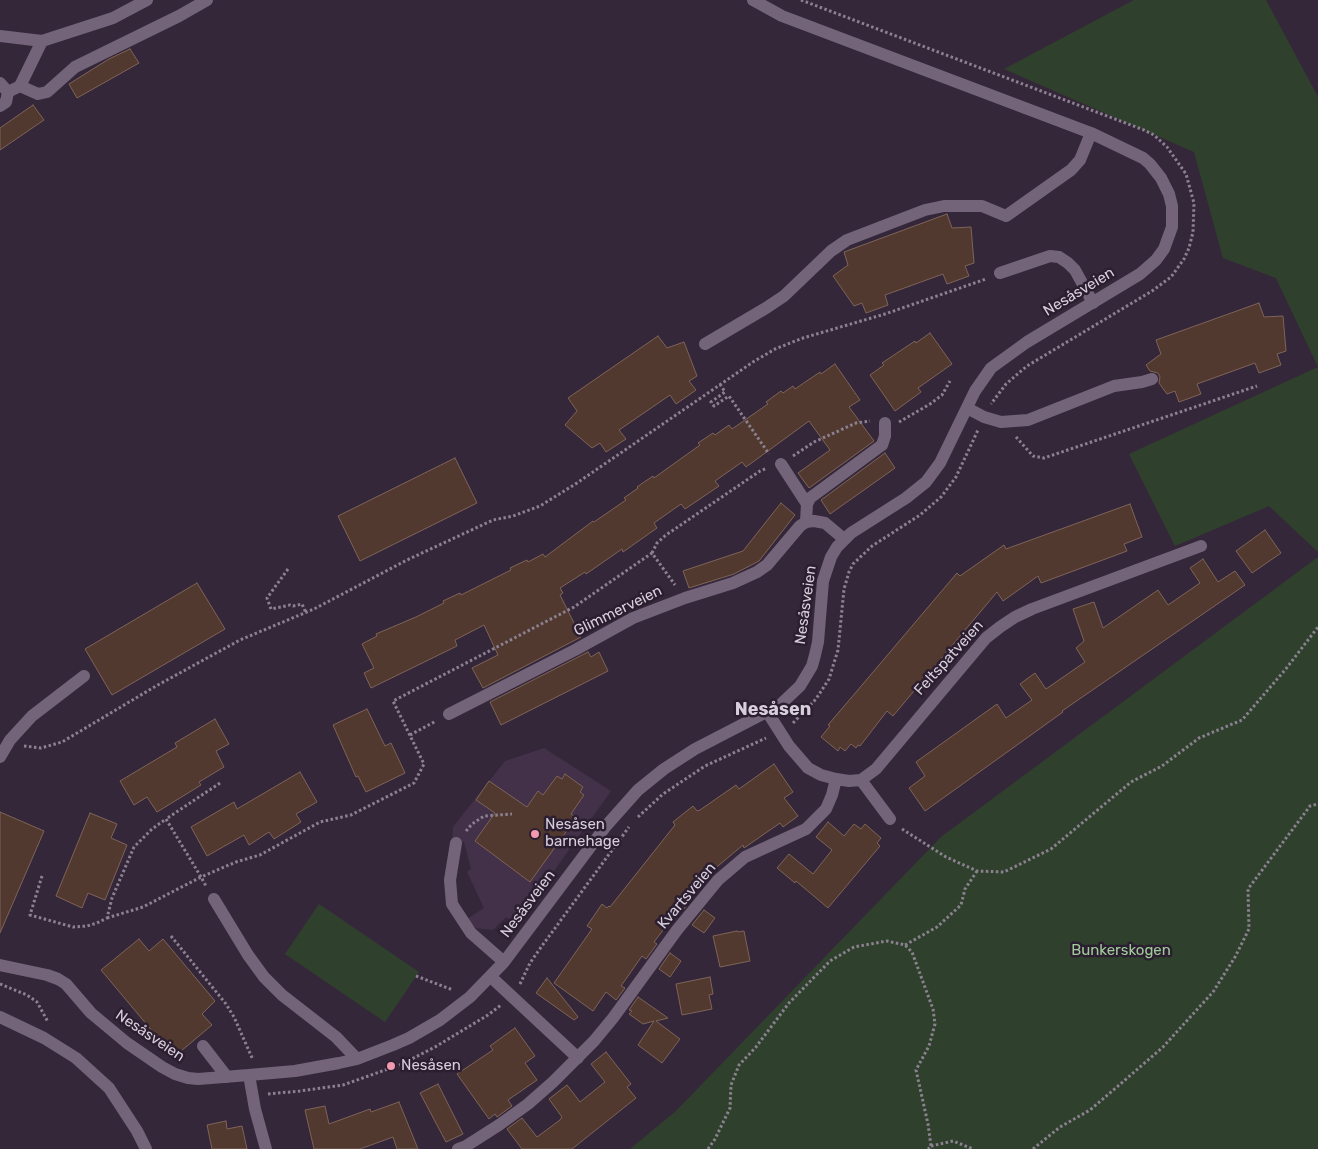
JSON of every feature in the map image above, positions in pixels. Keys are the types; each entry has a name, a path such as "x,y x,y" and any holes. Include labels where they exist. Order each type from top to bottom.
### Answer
{"street":[{"path":"0,36 42,41 113,18 147,0"},
{"path":"9,87 38,94 47,92 75,67 179,16 207,0"},
{"name":"Nesåsveien","path":"0,965 47,974 58,979 66,984 99,1020 148,1057 175,1074 198,1079 313,1068 357,1058 409,1038 440,1020 470,997 504,962 606,826 638,790 680,758 768,713 791,696 806,678 812,666 818,642 823,581 831,557 844,539 860,526 906,498 926,482 940,463 982,380 992,368 1002,358 1027,342 1140,274 1156,260 1169,238 1173,217 1169,194 1161,178 1150,164 1132,151 1091,133 782,16 753,0"},
{"path":"0,106 6,102 9,87 42,41"},
{"path":"705,344 784,296 831,251 847,240 925,210 944,206 982,206 1006,216 1071,170 1080,160 1091,133"},
{"path":"1000,274 1050,256 1059,257 1075,270 1093,303"},
{"path":"967,408 984,417 1001,422 1028,420 1114,386 1152,379"},
{"path":"844,539 825,523 806,522 810,498 882,445 885,436 885,423"},
{"path":"781,464 808,504"},
{"name":"Glimmerveien","path":"449,714 575,650 633,618 685,598 733,583 757,572 767,565 800,526 806,522"},
{"name":"Feltspatveien","path":"861,780 876,769 986,638 1000,626 1032,608 1201,546"},
{"path":"0,757 10,740 32,716 67,687 84,676"},
{"path":"768,713 797,757 808,768 821,775 836,779 861,780 890,819"},
{"name":"Kvartsveien","path":"464,1148 528,1104 578,1058 613,1018 677,930 718,880 746,857 790,838 812,825 826,809 836,779"},
{"path":"456,843 450,880 452,904 471,933 504,962"},
{"path":"214,899 264,978 282,995 336,1037 357,1058"},
{"path":"491,976 578,1058"},
{"path":"0,1017 44,1038 76,1058 109,1088 137,1131 146,1149"},
{"path":"203,1046 227,1077"},
{"path":"254,1075 256,1109 266,1149"}],"path":[{"path":"779,732 792,724 809,708 829,679 838,650 844,589 854,564 872,546 920,515 941,497 956,477 998,392 1015,375 1152,291 1171,277 1186,253 1193,232 1194,203 1186,174 1167,147 1154,135 801,0"},
{"path":"10,740 26,746 41,748 62,742 156,686 240,640 306,613 407,560 493,520 513,516 540,506 775,349 803,338 885,314 1000,274"},
{"path":"720,384 725,392 711,402 714,406 728,396 766,451"},
{"path":"1001,422 1033,456 1044,458 1256,386"},
{"path":"42,876 30,915 73,927 87,926 143,908 201,877 236,862 260,855 320,822 351,815 414,783 424,764 393,701 574,607 652,553 685,598"},
{"path":"288,568 267,598 270,609 302,604 306,613"},
{"path":"890,819 946,857 977,871 1004,872 1051,849 1131,782 1162,766 1199,738 1242,720 1285,670 1318,627"},
{"path":"410,735 449,714"},
{"path":"107,918 112,898 134,848 152,829 220,783"},
{"path":"1033,1149 1060,1127 1090,1110 1133,1074 1162,1048 1213,992 1235,957 1249,929 1248,890 1310,806 1318,804"},
{"path":"456,843 472,824 484,816 512,814"},
{"path":"166,819 214,899"},
{"path":"905,945 937,927 961,905 965,889 977,871"},
{"path":"171,936 226,1004 238,1026 254,1075"},
{"path":"708,1149 730,1108 731,1085 739,1065 789,1003 830,960 854,947 887,941 905,945 912,952 933,1010 935,1024 929,1046 916,1070 928,1124 929,1148 953,1141 973,1149"},
{"path":"416,976 470,997"},
{"path":"0,984 27,994 37,1002 49,1024 44,1038"}],"shaded area":[{"path":"544,748 611,791 516,924 506,917 493,930 476,928 467,919 484,908 467,872 471,869 464,842 452,844 453,827 505,761"}],"green space":[{"path":"1134,0 1266,0 1318,97 1318,367 1276,278 1223,258 1194,152 1004,69"},
{"path":"1318,367 1318,552 1269,506 1175,546 1129,454"},
{"name":"Bunkerskogen","path":"1318,557 1318,1149 630,1149 676,1111 941,837"},
{"path":"319,904 419,972 385,1022 285,954"}],"building":[{"path":"130,49 139,63 77,98 69,84 109,59"},
{"path":"33,105 44,120 0,150 0,128"},
{"path":"947,214 952,228 971,227 974,263 965,266 969,276 947,284 943,274 885,295 888,305 866,313 862,303 854,306 833,276 848,265 844,252"},
{"path":"1259,303 1264,317 1283,316 1286,351 1277,354 1281,365 1259,373 1255,363 1197,384 1201,394 1179,402 1175,391 1167,394 1159,383 1160,377 1158,373 1150,371 1146,365 1161,354 1156,340"},
{"path":"930,333 952,364 918,388 921,392 895,411 870,375 884,365 882,363"},
{"path":"658,336 667,348 684,342 697,376 689,381 696,390 676,404 670,395 619,430 626,439 606,452 600,443 592,448 565,425 577,411 568,398"},
{"path":"835,364 860,400 849,407 874,441 809,488 798,473 830,450 809,421 746,467 742,462 715,481 719,486 685,509 681,504 654,523 657,528 623,552 622,549 586,574 585,572 560,588 563,593 560,595 581,637 483,688 472,668 498,655 484,625 455,640 457,646 371,688 364,673 374,668 362,644 377,636 376,634 416,617 460,593 461,595 527,560 528,562 543,554 545,557 593,521 626,500 624,498 637,487 653,476 654,478 700,445 698,443 713,433 715,435 729,425 732,429 768,404 766,402 781,391 783,393 793,386 795,389"},
{"path":"885,453 895,468 830,514 821,500"},
{"path":"455,458 477,503 360,561 338,516"},
{"path":"781,503 795,515 759,561 734,574 689,588 683,571 743,551"},
{"path":"1130,504 1142,537 1124,544 1127,551 1041,583 1038,576 1003,601 997,592 893,716 887,711 860,746 858,745 856,748 851,744 845,751 840,747 838,751 821,737 830,726 828,725 957,573 960,576 1004,545 1006,549"},
{"path":"1265,530 1281,553 1252,573 1236,551"},
{"path":"1203,559 1218,582 1235,571 1245,585 1062,711 925,811 909,788 925,776 916,762 997,704 1006,718 1032,700 1020,684 1035,673 1046,689 1085,662 1076,648 1084,641 1073,609 1094,602 1103,628 1158,590 1168,605 1200,583 1190,568"},
{"path":"197,583 225,629 112,695 85,649"},
{"path":"588,652 591,657 599,652 608,671 501,725 490,702"},
{"path":"367,709 385,746 391,743 405,773 366,792 358,776 356,777 333,725"},
{"path":"215,719 229,744 216,751 224,767 199,782 201,785 157,812 147,797 134,805 120,781 177,747 175,743"},
{"path":"774,764 793,792 784,798 798,816 783,827 780,823 744,848 743,845 706,876 689,898 691,900 679,915 676,913 654,942 657,944 646,959 642,956 621,986 625,988 616,1000 606,992 593,1011 554,983 592,929 587,926 602,904 607,908 610,907 675,825 673,822 693,806 697,811 700,810 736,785 739,789"},
{"path":"300,772 317,802 296,814 301,822 274,839 269,832 249,845 244,835 207,856 191,827 234,802 237,809"},
{"path":"565,774 583,787 580,792 584,795 571,814 576,818 530,882 475,841 495,813 476,800 489,781 527,807 538,791 543,795 557,776 562,779"},
{"path":"0,812 44,831 0,933"},
{"path":"90,813 117,824 111,838 127,845 105,900 88,893 82,908 56,896"},
{"path":"828,822 844,836 854,824 861,829 865,824 881,838 877,843 880,846 828,908 777,868 789,854 813,874 832,850 816,837"},
{"path":"704,910 715,918 704,933 692,925"},
{"path":"744,931 750,961 720,967 713,936"},
{"path":"139,939 149,951 163,939 215,1001 202,1014 212,1025 174,1057 101,970"},
{"path":"670,953 681,961 670,977 659,969"},
{"path":"710,977 713,994 709,995 712,1009 682,1015 676,984"},
{"path":"547,978 578,1017 574,1020 536,993"},
{"path":"638,997 668,1018 656,1021 680,1039 662,1063 638,1045 654,1021 643,1024 629,1014 632,1011 629,1010"},
{"path":"515,1028 535,1056 525,1063 537,1080 508,1100 512,1106 497,1117 495,1114 489,1119 457,1074 493,1050 490,1046"},
{"path":"606,1052 631,1084 627,1087 636,1098 572,1149 522,1149 507,1129 522,1118 537,1137 560,1120 562,1117 549,1099 567,1085 580,1102 605,1082 591,1064"},
{"path":"438,1084 463,1134 446,1142 420,1093"},
{"path":"399,1102 418,1149 397,1149 393,1137 360,1149 314,1149 305,1110 325,1106 329,1124 370,1109 371,1112"},
{"path":"226,1121 227,1129 242,1126 247,1149 212,1149 207,1125"}],"place":[{"name":"Nesåsen barnehage","path":"535,834"},
{"name":"Nesåsen","path":"391,1066"}],"district":[{"name":"Nesåsen","path":"773,710"}]}
